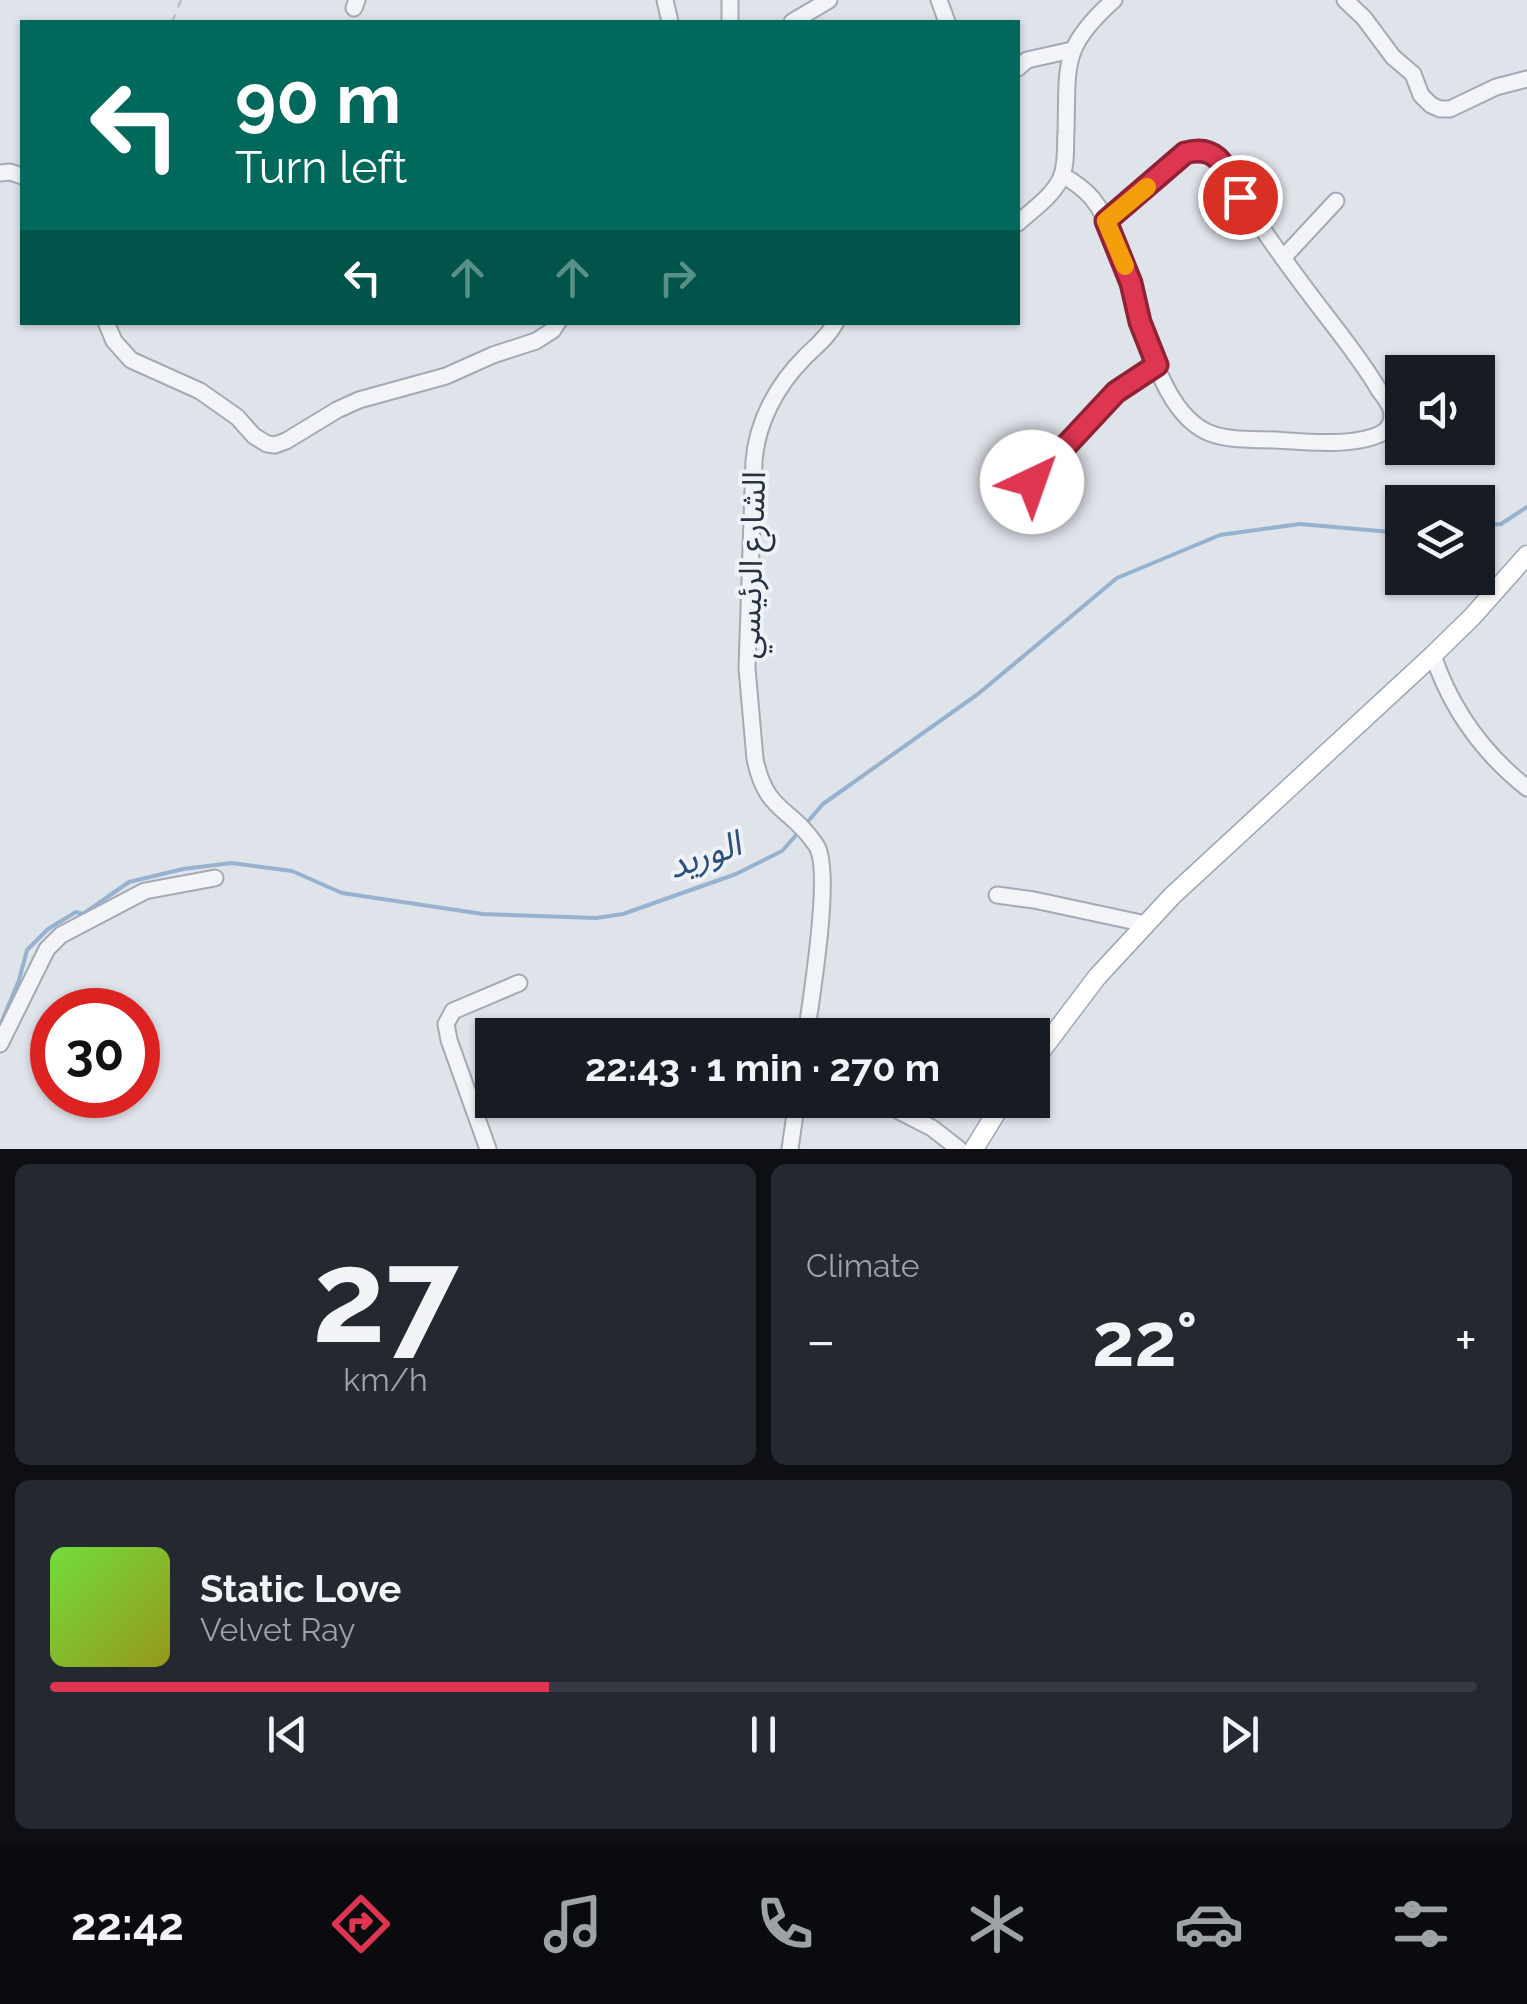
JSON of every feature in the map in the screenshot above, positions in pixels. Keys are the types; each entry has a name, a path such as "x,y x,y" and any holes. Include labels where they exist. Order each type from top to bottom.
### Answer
{"main road":[{"path":"1050,1040 1098,977 1146,924 1212,857 1472,618 1527,555"},
{"path":"974,1149 993,1118"}],"street":[{"path":"795,20 828,0"},
{"path":"1020,221 1046,198 1062,174 1072,50 1094,7 1114,0"},
{"path":"1345,0 1393,57 1413,74 1422,95 1440,110 1527,79"},
{"path":"1020,66 1027,60 1072,50"},
{"path":"1062,174 1089,195 1106,221 1157,365 1174,400 1196,426 1212,434 1238,438 1336,442 1376,436 1387,430 1392,421 1391,408 1362,362 1240,197 1215,155 1205,150 1185,153 1106,221"},
{"path":"1283,258 1336,202"},
{"path":"107,325 114,341 131,360 200,391 237,417 260,441 274,445 358,400 446,376 493,355 536,342 556,325"},
{"name":"الشارع الرئيسي","path":"808,1018 823,893 822,862 818,846 764,791 752,738 747,668 756,440 767,410 787,378 834,325"},
{"path":"1032,482 1116,392 1157,365"},
{"path":"1432,655 1473,734 1496,762 1527,788"},
{"path":"0,1044 48,949 61,935 145,891 215,878"},
{"path":"996,896 1034,900 1146,924"},
{"path":"488,1149 446,1024 453,1011 519,983"},
{"path":"787,1145 793,1118"},
{"path":"909,1118 932,1128 959,1149"}],"waterway":[{"name":"الوريد","path":"1495,525 1527,507"},
{"name":"الوريد","path":"804,826 823,804 978,694 1117,578 1220,535 1300,524 1385,532"},
{"name":"الوريد","path":"0,1026 27,950 48,929 76,912 83,914 129,882 232,863 292,871 342,893 483,914 596,918 623,914 736,874 782,851 798,833"}],"slow traffic":[{"path":"1125,266 1106,221 1147,187"}],"route":[{"path":"1032,482 1116,392 1157,365 1106,221 1185,153 1197,150 1215,155 1240,197"}]}
